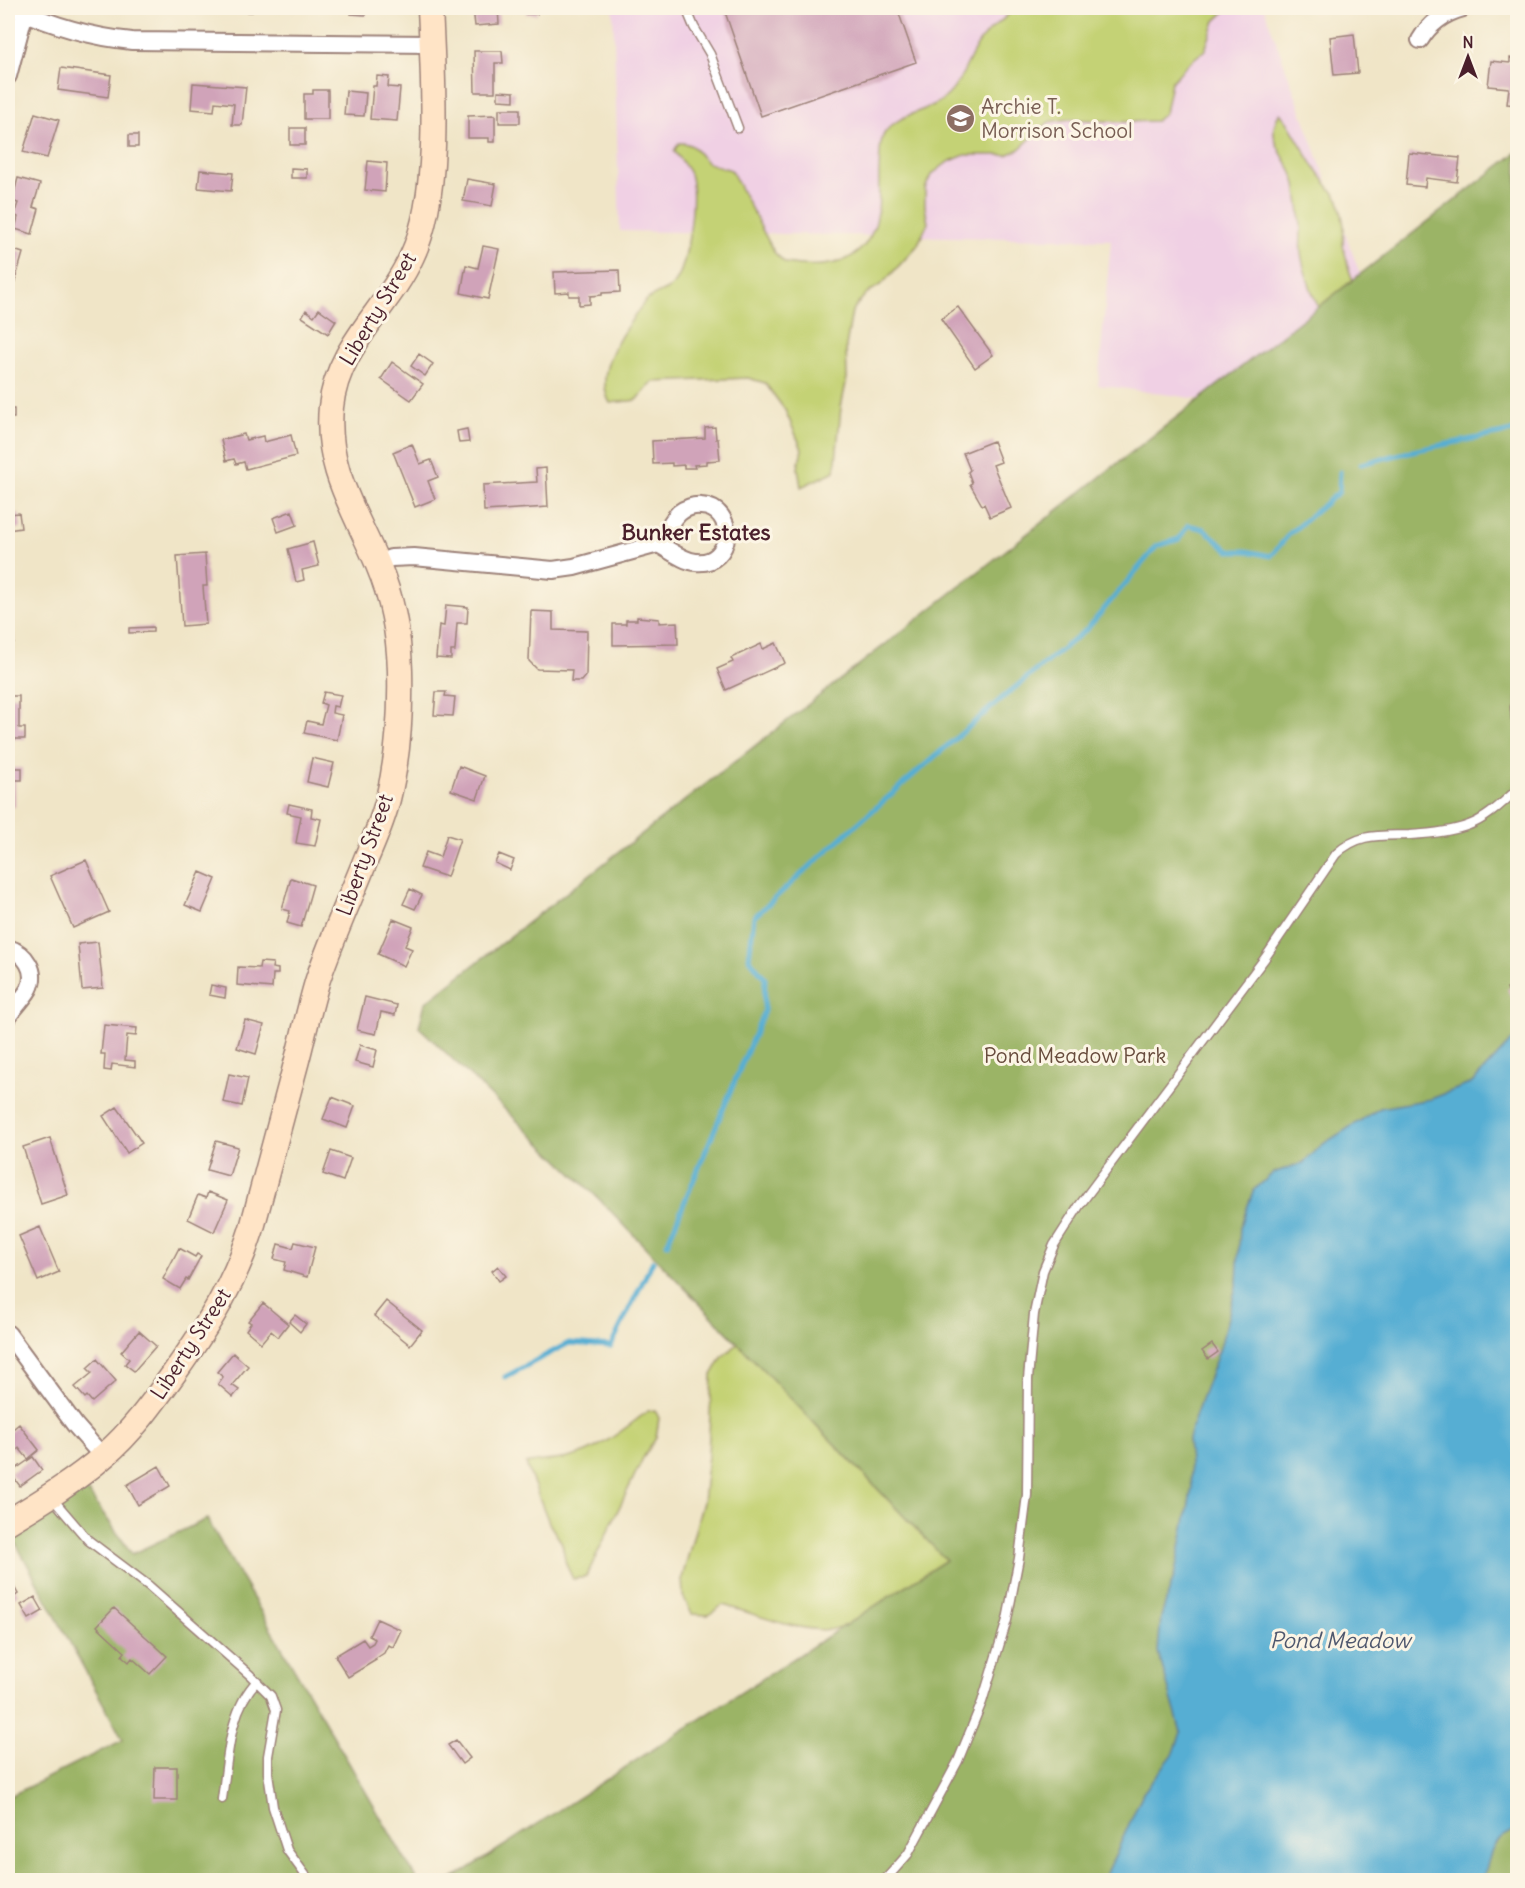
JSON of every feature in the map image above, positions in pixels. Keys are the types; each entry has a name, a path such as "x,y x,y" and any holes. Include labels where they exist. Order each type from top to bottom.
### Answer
{"main road":[{"name":"Liberty Street","path":"8,1522 103,1457 128,1432 161,1393 216,1313 236,1274 256,1212 317,982 383,814 396,750 400,669 393,615 377,563 344,494 335,468 331,446 331,409 335,385 350,349 401,277 419,239 430,179 433,124 430,8"}],"street":[{"path":"1420,40 1430,26 1438,20 1463,8"},
{"path":"8,76 22,9 51,23 88,34 132,41 432,44"},
{"path":"377,563 399,557 414,557 553,570 574,567 658,544"},
{"path":"8,948 18,952 26,960 32,975 28,991 8,1016"},
{"path":"8,1334 75,1425 103,1457"}],"lane":[{"path":"686,8 693,27 710,54 738,128"},
{"path":"1518,704 1515,706 1515,719 1518,722"},
{"path":"885,1881 908,1854 958,1761 982,1702 1007,1620 1019,1558 1027,1495 1028,1379 1034,1314 1042,1271 1054,1245 1078,1206 1265,958 1336,854 1357,839 1379,835 1412,835 1470,825 1483,818 1518,789"},
{"path":"50,1495 88,1540 140,1578 271,1696 276,1710 268,1756 273,1807 287,1850 309,1881"},
{"path":"222,1799 236,1718 242,1700 256,1682"}],"shaded area":[{"name":"Archie T. Morrison School","path":"613,8 1264,8 1360,274 1199,399 1098,385 1111,240 620,231"}],"green space":[{"path":"1014,8 1229,8 1215,21 1205,50 1171,82 1165,113 1156,121 1070,119 1049,122 1018,150 1007,155 965,155 948,162 931,175 925,189 928,223 917,246 883,283 865,295 852,311 846,346 847,378 841,407 835,471 801,487 798,468 802,449 785,410 765,383 748,378 653,382 637,400 610,403 605,380 616,345 646,301 675,283 684,261 692,213 692,184 689,171 674,151 679,143 692,146 709,163 731,170 774,252 785,263 825,265 849,258 868,241 876,221 880,151 884,134 890,126 906,116 933,105 949,94 979,42"},
{"path":"1280,113 1314,167 1339,200 1344,226 1343,245 1360,299 1334,344 1303,264 1296,184 1275,141 1275,123"},
{"name":"Pond Meadow Park","path":"1517,152 1517,1880 451,1880 946,1560 600,1200 419,1027 425,1003"},
{"path":"738,1344 748,1350 818,1427 947,1561 869,1612 838,1628 827,1630 801,1627 723,1605 708,1615 692,1614 683,1596 682,1578 703,1502 712,1375 723,1356"},
{"path":"655,1410 659,1418 656,1438 643,1458 586,1577 573,1579 566,1564 562,1543 550,1525 526,1464 566,1458 593,1449 648,1411"},
{"path":"86,1489 132,1554 207,1519 417,1880 8,1880 8,1797 123,1740 13,1538"}],"water":[{"name":"Pond Meadow","path":"1517,1035 1517,1830 1507,1834 1495,1844 1482,1880 1104,1880 1143,1793 1174,1753 1181,1732 1158,1652 1161,1617 1175,1573 1192,1488 1188,1439 1220,1348 1237,1283 1240,1228 1253,1191 1273,1173 1303,1163 1323,1144 1380,1108 1431,1099 1472,1083"}],"building":[{"path":"214,8 252,8 252,12 214,11"},
{"path":"352,8 367,8 366,15 351,14"},
{"path":"473,8 498,8 499,24 475,26"},
{"path":"527,8 537,8 537,14 526,14"},
{"path":"736,8 897,8 916,62 761,116 725,12"},
{"path":"1354,34 1358,73 1334,75 1330,37"},
{"path":"474,51 502,51 503,63 495,63 495,92 475,92"},
{"path":"1510,58 1518,59 1518,105 1507,104 1509,88 1488,86 1491,61 1510,63"},
{"path":"61,68 111,75 108,97 58,90"},
{"path":"377,76 389,77 388,87 400,88 397,121 370,119 373,86 376,86"},
{"path":"193,83 246,87 242,125 232,125 234,104 215,102 214,111 191,109"},
{"path":"313,90 328,90 328,119 304,119 304,94 313,94"},
{"path":"346,91 366,93 364,116 344,115"},
{"path":"498,91 514,92 514,101 498,100"},
{"path":"499,109 520,109 520,123 499,123"},
{"path":"35,113 59,120 47,158 23,152"},
{"path":"495,115 495,142 489,142 489,138 468,138 468,116"},
{"path":"290,128 305,128 305,145 290,145"},
{"path":"129,135 138,135 138,147 129,147"},
{"path":"1409,153 1460,158 1457,182 1426,178 1425,187 1406,185"},
{"path":"368,161 387,163 385,192 365,190"},
{"path":"291,168 307,169 307,178 291,178"},
{"path":"200,170 233,173 231,191 198,188"},
{"path":"18,178 40,184 33,207 39,209 32,234 15,229 18,217 14,215 18,203 12,201"},
{"path":"467,179 496,184 492,206 463,201"},
{"path":"483,246 499,249 488,299 461,293 466,265 478,268"},
{"path":"8,248 23,253 8,305"},
{"path":"619,270 620,292 590,296 590,304 579,305 579,296 569,296 569,292 555,293 554,272"},
{"path":"958,307 993,355 975,368 941,319"},
{"path":"319,309 336,321 328,334 302,317 306,310 314,316"},
{"path":"419,354 433,364 425,376 411,366"},
{"path":"392,362 423,384 411,400 381,379"},
{"path":"8,409 14,409 14,418 8,418"},
{"path":"715,427 720,460 706,461 706,464 694,465 695,468 684,468 684,465 672,466 672,463 653,464 652,441 705,438 705,428"},
{"path":"467,429 469,442 459,443 457,431"},
{"path":"244,434 246,440 263,436 264,442 291,435 296,456 246,469 244,462 236,464 234,459 226,461 221,440"},
{"path":"993,441 1001,462 993,465 1011,508 990,517 970,484 972,483 968,472 970,470 963,453"},
{"path":"412,444 420,464 431,460 438,477 428,481 435,499 415,507 393,452"},
{"path":"546,468 548,507 484,511 483,485 537,482 536,469"},
{"path":"292,511 297,525 278,532 273,518"},
{"path":"19,513 21,528 8,530 8,514"},
{"path":"313,542 319,566 302,570 304,580 296,582 288,549"},
{"path":"205,554 207,586 203,586 206,624 182,626 177,556"},
{"path":"446,605 468,607 467,623 457,623 455,651 451,651 451,659 436,658 439,625 444,626"},
{"path":"531,611 553,612 553,630 587,631 586,675 581,681 571,681 572,670 537,669 529,661"},
{"path":"637,617 659,619 659,623 677,622 678,644 613,645 613,624 626,624 626,620 637,620"},
{"path":"153,627 153,632 129,633 129,628"},
{"path":"8,634 14,634 14,643 8,643"},
{"path":"776,643 785,663 726,690 717,669 733,662 731,658 761,644 763,649"},
{"path":"324,692 341,695 338,707 333,706 332,713 342,715 337,740 304,733 307,721 321,724 326,705 321,703"},
{"path":"436,692 446,692 445,696 455,697 453,716 434,715"},
{"path":"8,696 19,696 19,728 25,728 25,739 8,739"},
{"path":"312,758 334,763 328,787 307,782"},
{"path":"459,766 485,776 477,799 451,790"},
{"path":"8,768 22,768 22,780 15,780 15,807 8,807"},
{"path":"289,804 312,809 311,817 321,819 315,846 296,843 301,816 287,813"},
{"path":"447,835 460,839 447,877 420,868 426,852 440,857"},
{"path":"499,854 514,860 510,870 495,863"},
{"path":"86,860 109,912 73,928 50,876"},
{"path":"200,872 216,879 202,912 185,905"},
{"path":"291,878 313,885 301,927 287,923 290,911 282,909"},
{"path":"410,889 422,895 415,909 403,904"},
{"path":"393,919 413,927 405,946 412,949 404,966 378,954"},
{"path":"98,942 103,988 82,990 78,944"},
{"path":"260,962 273,963 272,968 278,969 278,974 273,974 272,988 237,985 238,967 259,968"},
{"path":"1518,984 1518,998 1513,1001 1507,989"},
{"path":"211,985 226,988 225,998 209,995"},
{"path":"365,997 397,1005 395,1015 381,1012 376,1034 357,1030"},
{"path":"245,1020 264,1025 256,1054 237,1048"},
{"path":"104,1025 137,1028 136,1036 127,1035 125,1060 135,1061 135,1067 112,1064 111,1071 104,1070 105,1054 101,1054"},
{"path":"360,1045 377,1050 373,1067 355,1062"},
{"path":"229,1074 248,1078 242,1106 223,1102"},
{"path":"332,1097 355,1106 347,1128 323,1119"},
{"path":"117,1107 142,1143 127,1153 103,1116"},
{"path":"50,1138 68,1195 41,1204 23,1147"},
{"path":"216,1141 238,1147 229,1176 207,1170"},
{"path":"331,1151 351,1158 343,1181 323,1174"},
{"path":"208,1192 228,1200 214,1232 188,1219 198,1195 206,1198"},
{"path":"40,1227 59,1272 38,1281 19,1236"},
{"path":"295,1242 315,1247 307,1277 284,1270 286,1262 274,1259 278,1244 293,1248"},
{"path":"179,1248 195,1257 197,1254 201,1256 188,1280 186,1279 180,1289 163,1279"},
{"path":"498,1266 506,1276 499,1281 492,1271"},
{"path":"386,1301 422,1330 410,1345 374,1316"},
{"path":"263,1303 288,1324 278,1337 271,1331 261,1343 246,1330 251,1323 248,1321"},
{"path":"295,1315 306,1324 300,1332 289,1322"},
{"path":"139,1331 156,1346 134,1371 125,1364 129,1359 121,1352"},
{"path":"1212,1344 1218,1352 1208,1359 1202,1351"},
{"path":"233,1353 248,1366 232,1385 239,1390 233,1397 218,1384 223,1377 217,1372"},
{"path":"97,1359 116,1381 92,1402 75,1387 92,1373 87,1368"},
{"path":"19,1424 39,1450 28,1459 19,1448 15,1452 8,1441 8,1433"},
{"path":"33,1457 42,1470 20,1486 10,1473"},
{"path":"159,1466 170,1486 138,1505 127,1485"},
{"path":"8,1576 18,1594 8,1601"},
{"path":"35,1597 43,1611 29,1619 21,1605"},
{"path":"114,1608 167,1656 150,1674 132,1658 129,1662 122,1656 125,1652 97,1626"},
{"path":"377,1619 401,1630 393,1647 388,1645 384,1653 376,1660 348,1677 335,1656 363,1639 368,1646 373,1643 375,1639 369,1636"},
{"path":"456,1740 470,1758 462,1764 448,1745"},
{"path":"155,1767 177,1767 177,1800 154,1800"}],"waterway":[{"path":"1361,464 1417,450 1518,430"},
{"path":"667,1244 764,1011 765,978 749,958 754,917 1001,699 1088,628 1157,546 1179,539 1188,525 1204,529 1229,551 1246,551 1271,556 1290,533 1339,492 1340,472"},
{"path":"505,1377 569,1343 611,1346 653,1261"}],"place":[{"name":"Archie T. Morrison School","path":"960,119"}],"district":[{"name":"Bunker Estates","path":"696,532"}]}
